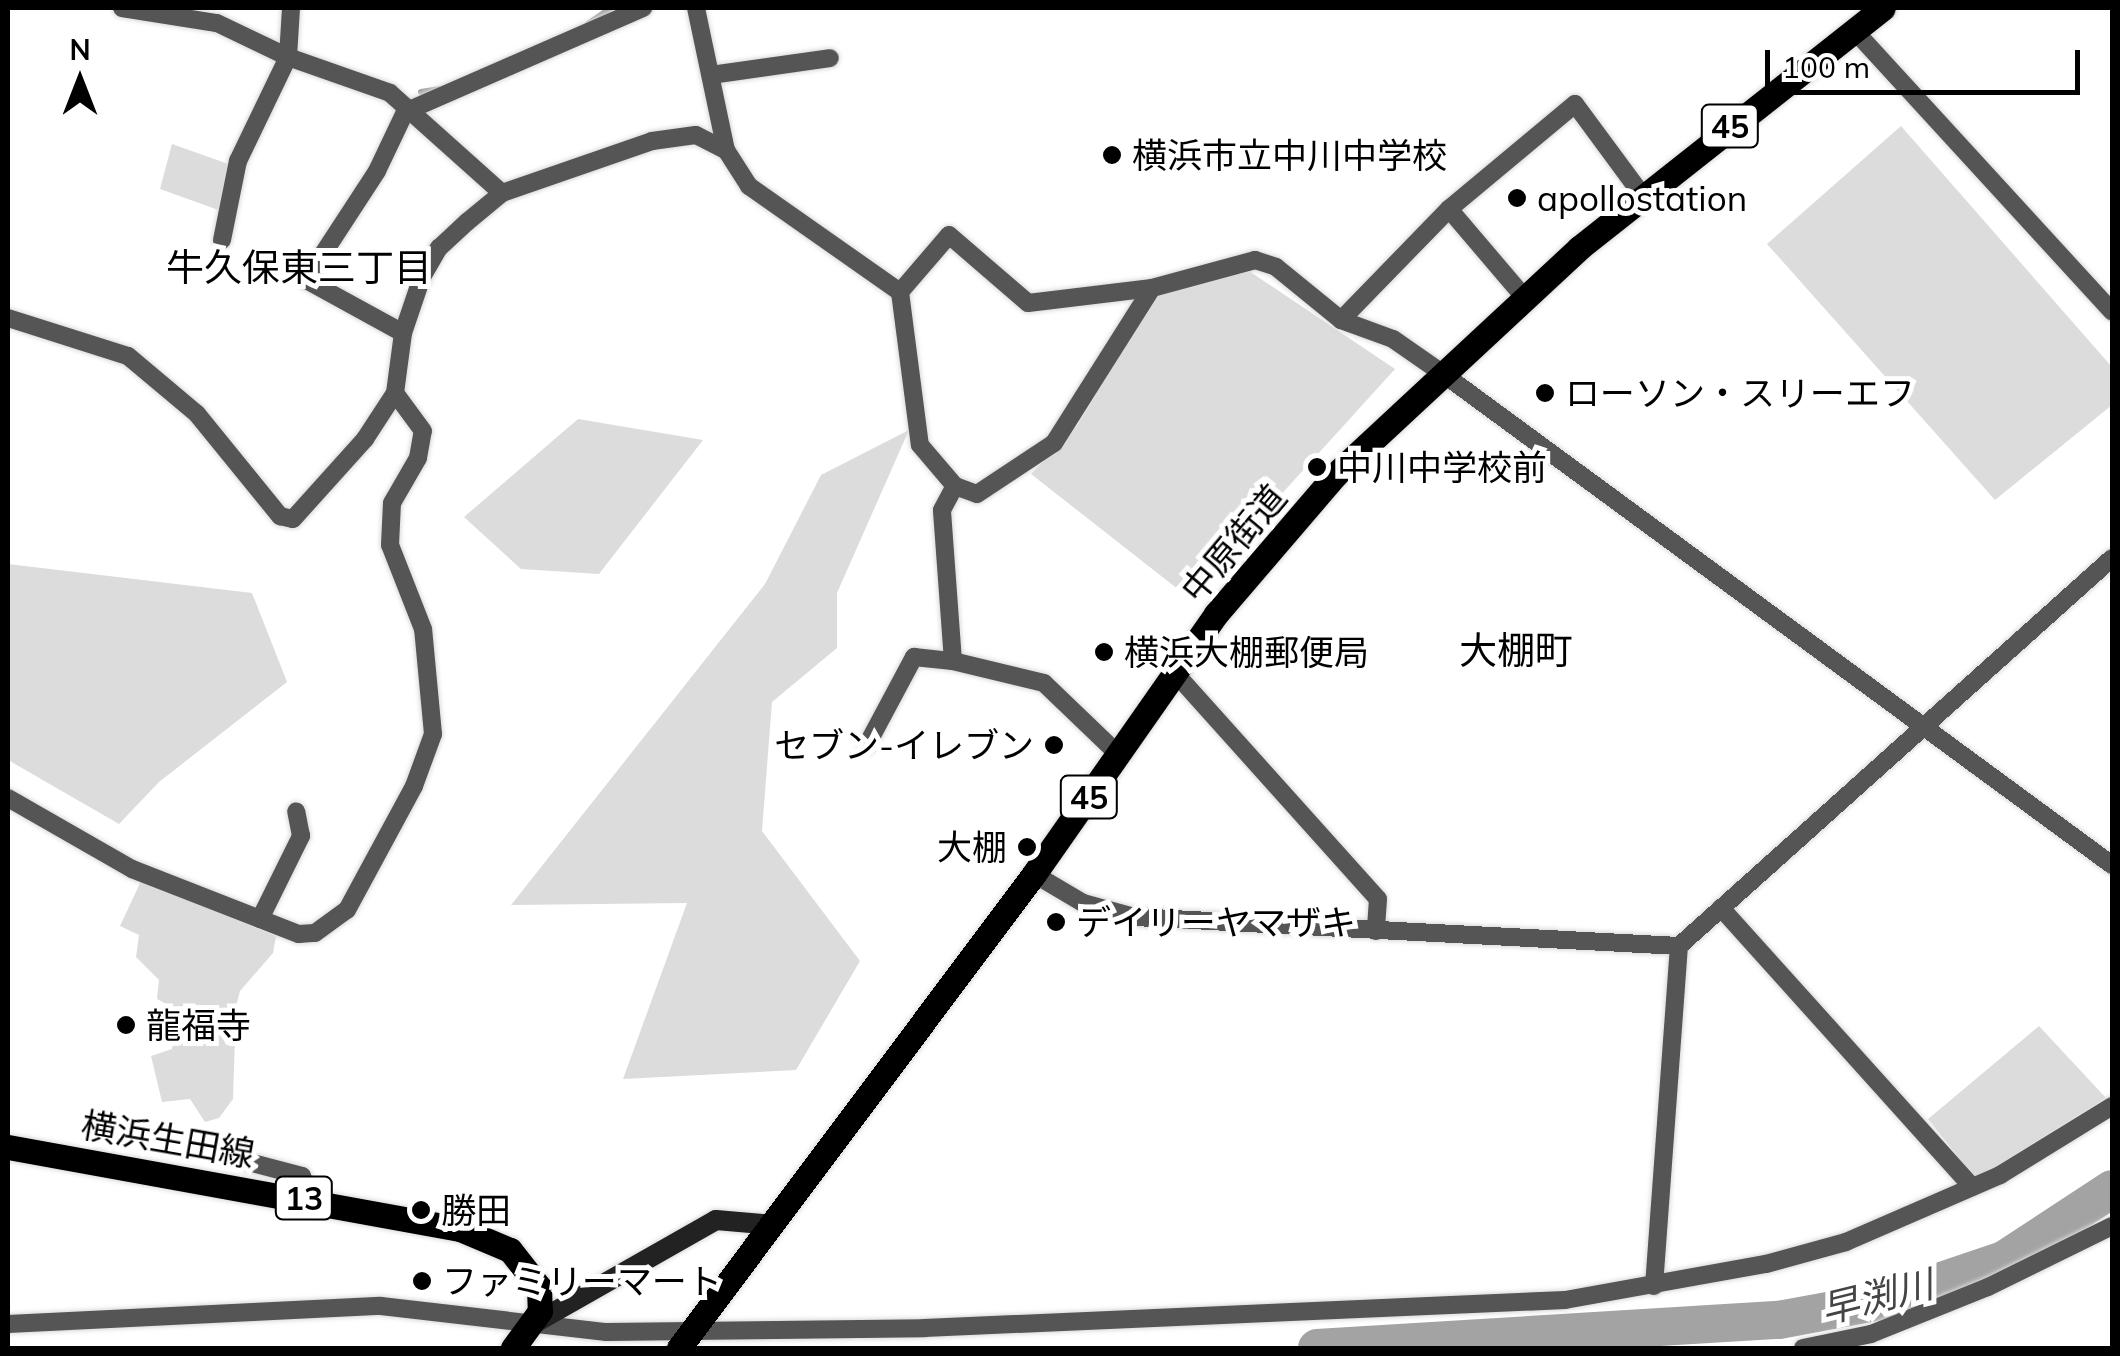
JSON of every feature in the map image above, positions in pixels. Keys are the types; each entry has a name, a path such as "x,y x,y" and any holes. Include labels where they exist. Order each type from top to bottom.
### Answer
{"main road":[{"name":"中原街道","path":"687,1338 1034,874 1216,614 1336,474 1524,297 1642,195 1884,8"},
{"name":"横浜生田線","path":"8,1147 460,1229 510,1250 539,1287 542,1302 524,1335"}],"street":[{"path":"122,8 217,23 288,57 412,106 502,193"},
{"path":"222,240 238,161 288,57 292,8"},
{"path":"404,333 306,280 412,106 450,96 643,8"},
{"path":"696,8 726,150 750,186 900,292 920,445 955,486 976,494 1054,443 1152,288"},
{"path":"1854,30 2112,312"},
{"path":"712,75 830,58"},
{"path":"1341,320 1448,210 1575,104 1642,195"},
{"path":"8,318 128,356 197,414 280,516 292,519 366,438 395,393 404,333 438,248 502,193 652,141 696,135 726,150"},
{"path":"1448,210 1524,297"},
{"path":"900,292 949,235 1028,303 1152,288 1255,260 1276,267 1341,320 1393,339 1442,373 2112,865"},
{"path":"8,798 132,869 298,934 315,933 347,910 414,786 433,734 422,629 390,545 392,503 418,458 423,431 395,393"},
{"path":"953,661 942,510 955,486"},
{"path":"1034,874 1083,904 1135,917 1678,946 2112,558"},
{"path":"867,745 914,657 953,661 1044,683 1119,755"},
{"path":"1176,674 1378,899 1376,932"},
{"path":"260,919 300,836 296,811"},
{"path":"1721,908 1972,1187"},
{"path":"1654,1286 1678,946"},
{"path":"8,1324 382,1306 524,1335 687,1338 1565,1300 1654,1286 1846,1242 1972,1187 2112,1106"},
{"path":"241,1160 302,1176 311,1199"},
{"path":"524,1335 716,1220 774,1225"},
{"path":"1803,1348 1871,1334 2107,1230 2112,1252"}],"shaded area":[{"path":"1901,126 2112,367 2112,405 1995,500 1767,244"},
{"path":"172,144 231,165 224,212 160,189"},
{"name":"横浜市立中川中学校","path":"1249,271 1395,369 1188,597 1031,474 1077,426 1159,291"},
{"path":"578,419 703,440 599,574 521,569 464,517"},
{"path":"909,430 837,593 837,648 772,702 762,831 860,961 796,1070 623,1079 687,903 511,905 765,584 821,475"},
{"path":"8,564 252,593 287,682 159,782 119,824 8,760"},
{"path":"141,881 276,936 273,953 240,991 233,1099 219,1118 205,1122 190,1099 162,1102 151,1056 172,1049 179,1011 157,999 159,980 136,957 139,935 120,926"},
{"path":"2039,1026 2106,1098 1976,1179 1928,1119"}],"waterway":[{"path":"588,24 611,8"},
{"path":"421,92 439,89"},
{"name":"早渕川","path":"1317,1348 1779,1320 1882,1301 2004,1260 2112,1189"}],"place":[{"name":"横浜市立中川中学校","path":"1112,155"},
{"name":"apollostation","path":"1517,198"},
{"name":"ローソン・スリーエフ","path":"1545,393"},
{"name":"中川中学校前","path":"1317,467"},
{"name":"横浜大棚郵便局","path":"1104,652"},
{"name":"セブン-イレブン","path":"1054,745"},
{"name":"大棚","path":"1027,847"},
{"name":"デイリーヤマザキ","path":"1056,922"},
{"name":"龍福寺","path":"126,1025"},
{"name":"勝田","path":"421,1210"},
{"name":"ファミリーマート","path":"422,1281"}],"district":[{"name":"牛久保東三丁目","path":"299,268"},
{"name":"大棚町","path":"1516,651"}]}
